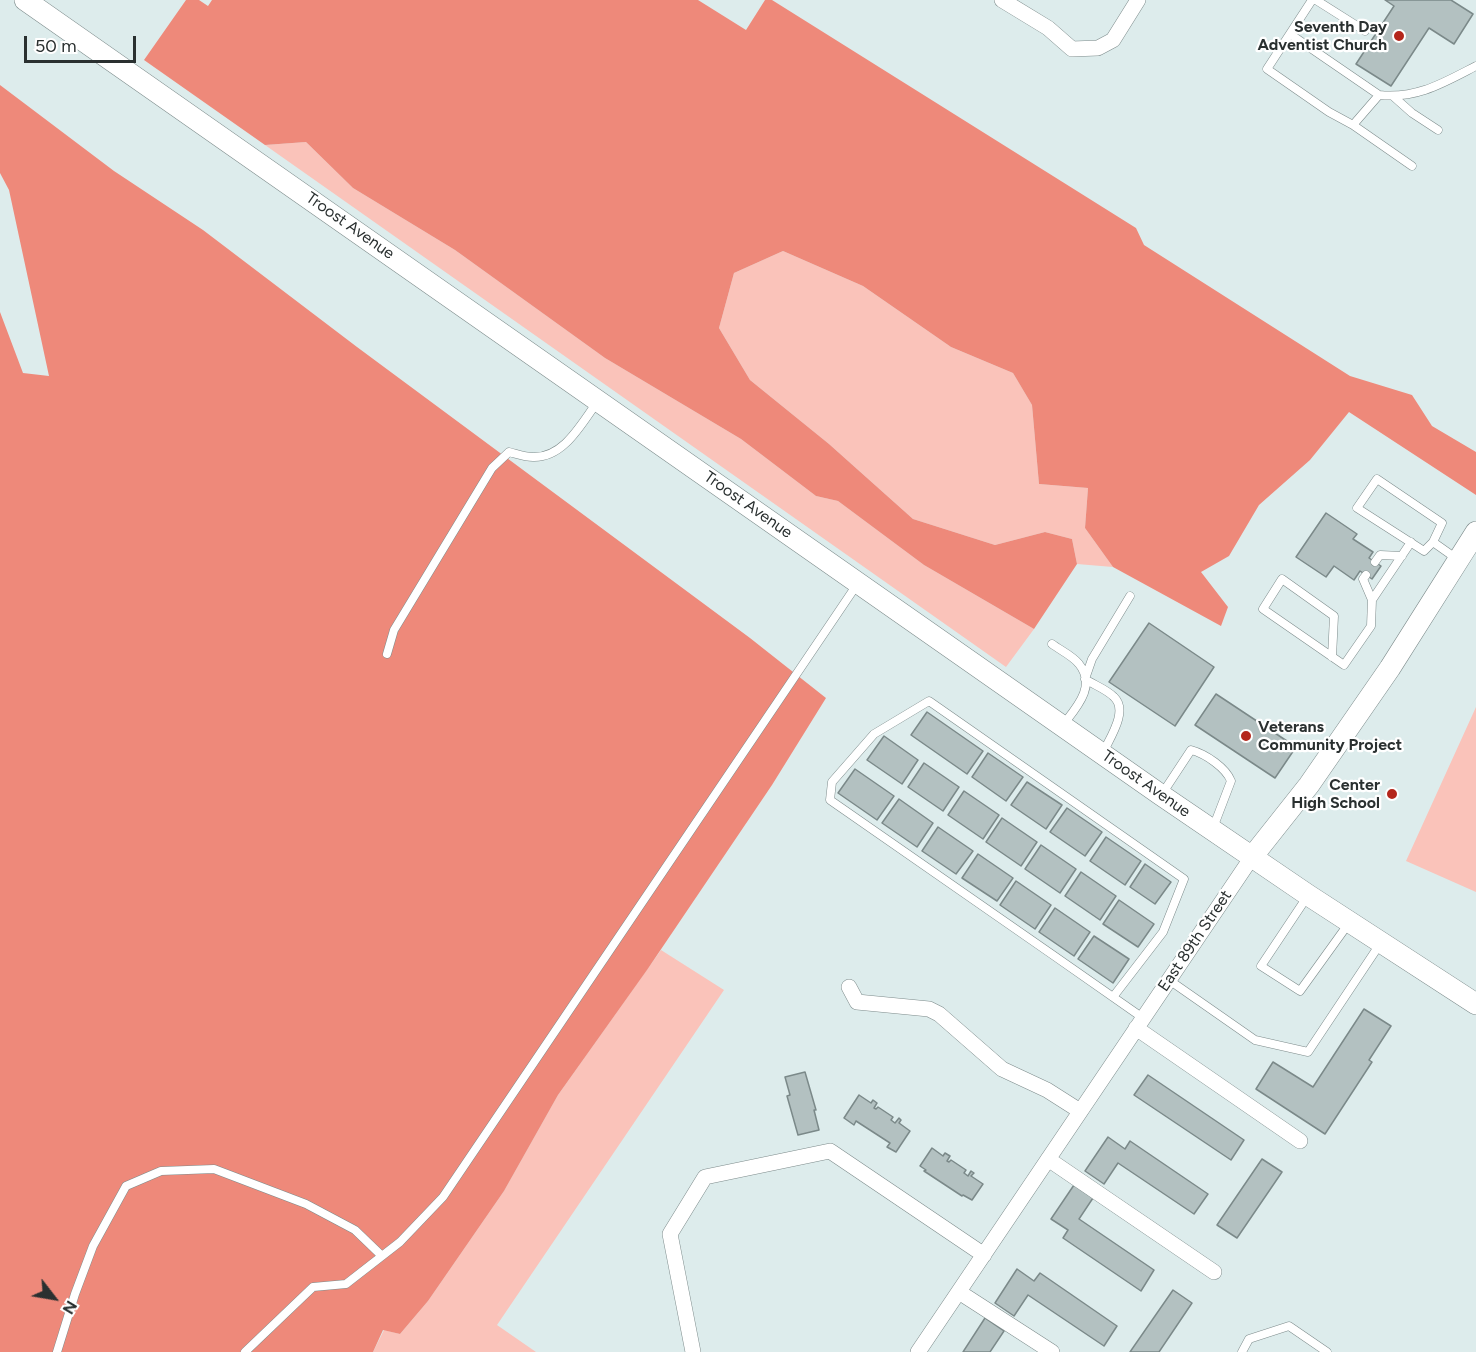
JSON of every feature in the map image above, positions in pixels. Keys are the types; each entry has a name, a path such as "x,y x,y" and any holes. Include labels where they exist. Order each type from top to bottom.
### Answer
{"main road":[{"name":"Troost Avenue","path":"24,0 1161,795 1308,895 1476,1004"},
{"name":"East 89th Street","path":"1252,857 1309,785 1390,668 1476,532"}],"street":[{"path":"1002,0 1048,28 1072,49 1098,48 1113,40 1138,0"},
{"name":"East 89th Street","path":"918,1352 1252,857"},
{"path":"849,987 857,1002 929,1009 939,1014 1002,1069 1047,1090 1080,1111"},
{"path":"1140,1023 1300,1141"},
{"path":"693,1352 670,1234 705,1177 830,1151 984,1255"},
{"path":"1048,1159 1214,1272"},
{"path":"959,1292 1052,1352"}],"lane":[{"path":"1365,31 1314,0 1268,69 1412,166"},
{"path":"1290,34 1379,95 1394,97 1434,88 1476,66"},
{"path":"1353,125 1379,95"},
{"path":"1394,97 1438,130"},
{"path":"387,654 394,630 492,468 510,452 533,457 557,452 599,400"},
{"path":"1377,479 1442,523 1433,542 1424,551 1357,508 1377,479"},
{"path":"1372,600 1411,542"},
{"path":"1433,542 1458,560"},
{"path":"1375,562 1380,555 1402,556"},
{"path":"1332,657 1335,616 1282,579 1263,609 1332,657 1344,665 1371,626 1372,600 1364,579 1366,575"},
{"path":"245,1352 313,1287 345,1284 400,1242 443,1197 858,582"},
{"path":"1062,726 1082,700 1085,679 1092,659 1130,596"},
{"path":"1052,644 1078,663 1085,679 1113,696 1118,702 1117,724 1102,753"},
{"path":"1113,997 1163,932 1184,879 929,701 874,734 832,782 831,800 1113,997 1140,1023"},
{"path":"1161,795 1191,750 1228,772 1231,782 1212,830"},
{"path":"1308,895 1261,966 1281,979 1300,991 1350,922"},
{"path":"1169,980 1255,1040 1308,1052 1381,942"},
{"path":"57,1352 93,1246 126,1186 161,1171 214,1169 306,1204 355,1230 382,1256"},
{"path":"1242,1352 1249,1339 1289,1326 1327,1352"}],"shaded area":[{"path":"186,0 199,0 208,6 212,0 698,0 746,30 765,0 772,0 1136,228 1144,245 1350,376 1412,395 1432,426 1476,452 1476,495 1349,412 1310,460 1259,505 1229,556 1201,572 1228,607 1221,626 1113,567 1085,528 1088,488 1039,484 1032,405 1013,373 951,347 863,286 783,251 734,273 719,328 750,380 829,444 913,519 995,545 1045,532 1072,539 1077,564 1034,629 924,565 838,501 816,496 741,439 605,358 455,250 353,188 306,142 265,145 144,60"},
{"path":"0,85 114,171 203,230 750,638 826,698 772,785 647,970 558,1095 504,1191 428,1301 400,1334 383,1330 373,1352 0,1352 0,312 23,373 49,376 9,190 0,173"},
{"path":"306,142 353,188 455,250 605,358 741,439 816,496 838,501 924,565 1034,629 1006,667 265,145"},
{"path":"783,251 863,286 951,347 1013,373 1032,405 1039,484 1088,488 1085,528 1113,567 1077,564 1072,539 1045,532 995,545 913,519 829,444 750,380 719,328 734,273"},
{"path":"1476,707 1476,892 1406,861"},
{"path":"661,950 724,990 497,1325 536,1352 373,1352 384,1330 400,1334 428,1301 504,1191 558,1095"}],"building":[{"name":"Seventh Day Adventist Church","path":"1385,0 1451,0 1473,14 1454,44 1429,28 1391,86 1356,64 1394,6"},
{"path":"1326,513 1357,534 1353,539 1373,552 1369,558 1381,566 1372,579 1360,571 1354,580 1334,566 1326,577 1296,557"},
{"path":"1149,623 1214,667 1175,726 1109,682"},
{"name":"Veterans Community Project","path":"1216,694 1296,747 1275,778 1195,725"},
{"path":"927,712 983,751 967,774 911,735"},
{"path":"884,736 918,760 902,784 867,760"},
{"path":"988,753 1023,777 1006,801 972,777"},
{"path":"924,763 959,787 943,811 908,787"},
{"path":"855,769 894,796 877,820 838,793"},
{"path":"1027,782 1062,805 1046,829 1011,805"},
{"path":"964,791 999,815 983,839 948,815"},
{"path":"899,799 933,823 917,847 882,823"},
{"path":"1067,808 1102,832 1085,856 1050,832"},
{"path":"1002,818 1037,842 1021,866 986,842"},
{"path":"938,827 973,851 956,874 922,851"},
{"path":"1106,837 1141,861 1125,885 1090,861"},
{"path":"1041,845 1076,869 1060,893 1025,869"},
{"path":"978,854 1013,878 997,901 962,878"},
{"path":"1145,864 1171,882 1155,904 1130,887"},
{"path":"1081,872 1116,896 1100,920 1065,896"},
{"path":"1016,881 1051,905 1035,929 1000,905"},
{"path":"1119,900 1154,924 1138,947 1103,924"},
{"path":"1055,908 1090,932 1074,956 1039,932"},
{"path":"1094,936 1129,959 1113,983 1078,959"},
{"path":"1364,1009 1391,1026 1369,1060 1372,1062 1325,1134 1256,1089 1273,1062 1313,1087"},
{"path":"805,1072 819,1130 798,1135 787,1096 790,1095 785,1077"},
{"path":"1148,1075 1244,1140 1231,1160 1134,1095"},
{"path":"859,1095 871,1103 873,1100 877,1103 874,1108 878,1107 893,1117 891,1120 895,1123 899,1118 901,1120 899,1123 910,1131 896,1152 887,1147 890,1143 856,1121 854,1125 844,1118"},
{"path":"1108,1137 1125,1149 1130,1141 1208,1194 1194,1214 1118,1163 1104,1184 1085,1171"},
{"path":"932,1148 943,1156 945,1153 950,1156 947,1161 951,1160 966,1170 964,1173 968,1176 971,1171 974,1173 971,1176 983,1184 972,1200 962,1196 920,1166"},
{"path":"1262,1159 1282,1172 1237,1238 1217,1225"},
{"path":"1074,1185 1093,1198 1079,1219 1154,1270 1141,1291 1063,1238 1068,1230 1051,1219"},
{"path":"1017,1269 1034,1281 1040,1273 1117,1326 1104,1346 1028,1295 1014,1316 995,1303"},
{"path":"1173,1290 1192,1303 1159,1352 1130,1352"},
{"path":"985,1318 1004,1331 990,1352 963,1352"}],"place":[{"name":"Seventh Day Adventist Church","path":"1399,36"},
{"name":"Veterans Community Project","path":"1246,736"},
{"name":"Center High School","path":"1392,794"}]}
